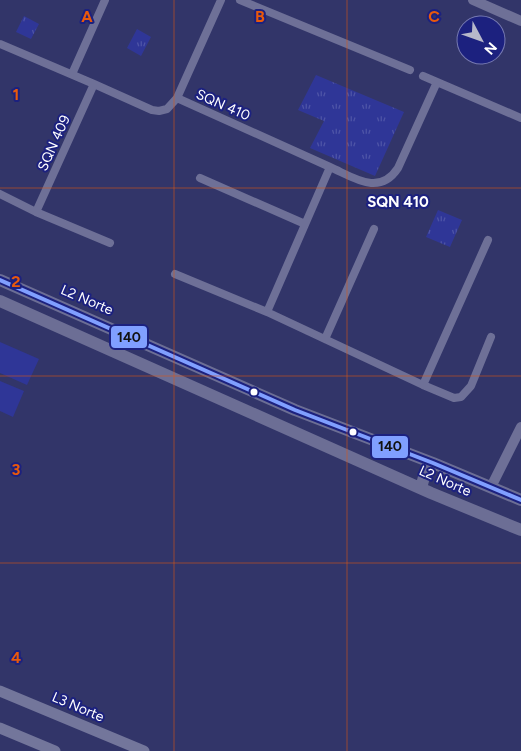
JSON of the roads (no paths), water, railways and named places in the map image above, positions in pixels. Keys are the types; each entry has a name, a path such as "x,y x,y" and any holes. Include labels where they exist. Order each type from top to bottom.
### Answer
{"main road":[{"name":"L2 Norte","path":"0,280 295,410 433,463 521,500"},
{"name":"L2 Norte","path":"0,301 421,488 521,530"},
{"path":"421,488 424,477 433,463"},
{"name":"L3 Norte","path":"0,691 144,751"},
{"path":"0,728 55,751"}],"street":[{"path":"72,74 105,0"},
{"name":"SQN 410","path":"221,0 177,98 367,183 380,183 389,179 398,168 437,82"},
{"path":"240,0 410,70"},
{"path":"473,0 521,21"},
{"path":"0,44 155,111 167,109 177,98"},
{"path":"424,76 521,118"},
{"name":"SQN 409","path":"36,212 94,84"},
{"path":"268,312 330,167"},
{"path":"200,178 305,224"},
{"path":"0,194 36,212 110,243"},
{"path":"325,338 374,229"},
{"path":"423,385 488,240"},
{"path":"175,274 268,312 454,398 461,396 471,386 492,337"},
{"path":"491,487 521,427"}],"district":[{"name":"SQN 410","path":"398,202"}]}
